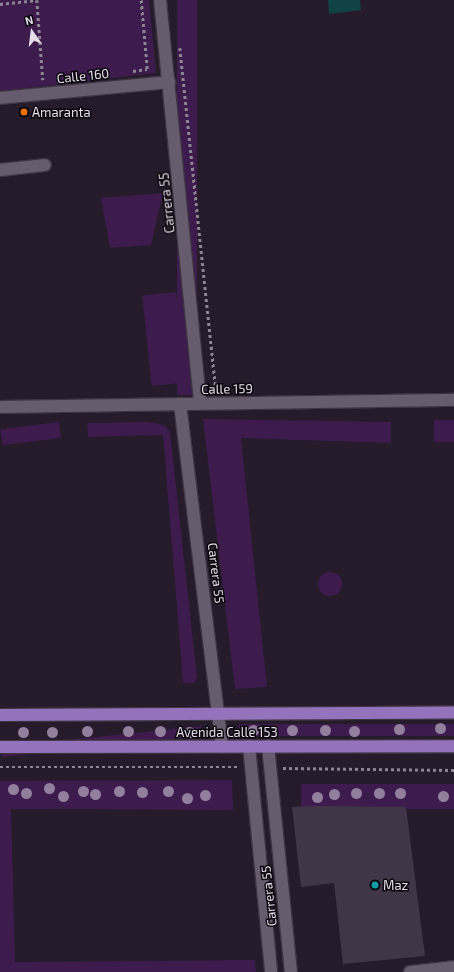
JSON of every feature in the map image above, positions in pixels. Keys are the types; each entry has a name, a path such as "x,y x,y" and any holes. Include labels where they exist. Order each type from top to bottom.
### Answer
{"main road":[{"name":"Avenida Calle 153","path":"0,715 454,714"},
{"name":"Avenida Calle 153","path":"0,747 454,746"}],"street":[{"name":"Carrera 55","path":"160,0 200,403"},
{"name":"Calle 160","path":"0,98 169,82"},
{"path":"0,170 44,165"},
{"name":"Calle 159","path":"0,407 454,400"},
{"name":"Carrera 55","path":"180,404 222,746"},
{"name":"Carrera 55","path":"248,746 271,972"},
{"name":"Carrera 55","path":"268,746 291,972"},
{"path":"255,815 274,813"},
{"path":"410,972 454,967"}],"path":[{"path":"0,4 38,0 44,80"},
{"path":"132,71 147,69 142,0"},
{"path":"180,47 217,403"},
{"path":"36,81 51,80"},
{"path":"0,767 191,766"},
{"path":"297,769 454,770"}],"shaded area":[{"path":"0,0 149,0 156,73 0,91"},
{"path":"177,0 197,0 197,395 177,395"},
{"path":"328,0 360,0 361,10 329,14"},
{"path":"163,193 151,245 110,248 101,198"},
{"path":"176,292 186,383 152,386 142,296"},
{"path":"203,419 391,422 391,443 241,438 267,687 235,689"},
{"path":"434,420 454,420 454,442 434,442"},
{"path":"59,422 61,438 2,445 0,429"},
{"path":"147,422 160,424 166,427 170,432 197,677 195,683 183,683 163,435 88,437 87,423"},
{"path":"330,572 335,573 341,579 341,589 335,595 330,596 325,595 319,589 318,584 319,579 325,573"},
{"path":"239,724 454,724 454,736 239,736"},
{"path":"201,726 202,736 2,757 1,747"},
{"path":"232,780 233,810 11,809 15,962 255,960 256,972 0,972 0,781"},
{"path":"301,784 454,784 454,809 301,809"}],"building":[{"name":"Maz","path":"292,807 406,807 425,956 343,964 334,883 301,887"}],"place":[{"name":"Amaranta","path":"24,112"},
{"name":"Maz","path":"375,885"}]}
